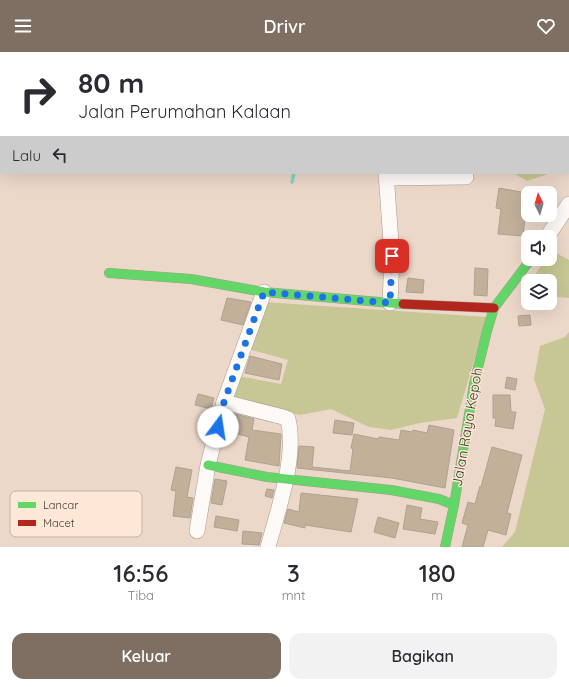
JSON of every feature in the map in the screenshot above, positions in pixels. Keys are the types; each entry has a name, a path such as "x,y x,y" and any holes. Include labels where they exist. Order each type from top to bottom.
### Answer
{"street":[{"path":"390,303 392,256 386,176 466,177"},
{"path":"552,230 569,204"},
{"path":"109,273 192,279 264,292 390,303 494,308 526,266"},
{"path":"198,531 208,465 224,402 264,292"},
{"name":"Jalan Raya Kepoh","path":"445,547 454,505 474,384 494,308"},
{"path":"224,402 288,419 290,426 290,441 287,480 268,547"},
{"path":"208,465 287,480 391,490 439,499 454,505"}],"green space":[{"path":"515,174 548,174 527,181"},
{"path":"557,254 569,260 569,298 557,297 557,274 536,274 541,266 557,266"},
{"path":"264,302 487,317 457,418 420,423 391,430 369,427 331,409 300,415 228,397 238,376 281,384 288,360 249,349"},
{"path":"569,332 569,547 502,547 515,532 545,409 534,379 540,346 565,337"}],"building":[{"path":"499,188 521,192 521,222 525,222 524,230 521,230 521,236 498,234 501,209 496,208"},
{"path":"475,268 488,269 487,296 474,295"},
{"path":"408,278 424,280 423,293 406,292"},
{"path":"227,298 251,302 243,325 221,320"},
{"path":"530,315 531,325 519,326 518,316"},
{"path":"250,356 282,364 279,380 245,373"},
{"path":"507,377 517,379 515,390 505,388"},
{"path":"198,394 214,398 211,409 195,405"},
{"path":"493,395 510,395 511,412 516,412 513,429 495,426 496,418 493,418"},
{"path":"231,413 254,419 252,430 281,434 279,466 245,460 249,437 226,431"},
{"path":"335,420 354,423 352,435 333,433"},
{"path":"429,425 454,430 445,488 392,478 297,468 299,446 314,447 312,467 350,471 353,449 351,448 354,434 378,439 379,437 399,440 401,430 412,432 413,430 427,433"},
{"path":"492,447 522,455 507,513 511,514 506,535 488,530 483,547 462,547 468,525 462,523 468,502 475,504"},
{"path":"176,467 192,470 187,497 193,498 190,518 173,516 176,491 171,490"},
{"path":"215,479 227,481 222,505 211,503"},
{"path":"267,489 274,490 272,498 265,496"},
{"path":"301,493 358,499 351,532 305,525 305,528 284,523 288,509 299,512"},
{"path":"407,505 422,508 420,519 438,522 435,534 403,529"},
{"path":"216,516 239,520 237,531 214,527"},
{"path":"378,517 399,523 395,538 374,532"},
{"path":"243,531 262,533 259,545 242,544"}],"waterway":[{"path":"292,182 294,174"}],"traffic: fast":[{"path":"445,547 454,505 474,384 487,331 494,308 526,266"},
{"path":"109,273 191,279 264,292 403,304"},
{"path":"208,465 267,477 391,490 439,499 454,505"}],"traffic: jam":[{"path":"403,304 494,308"}],"route":[{"path":"218,427 224,402 264,292 390,303 392,256"}]}
